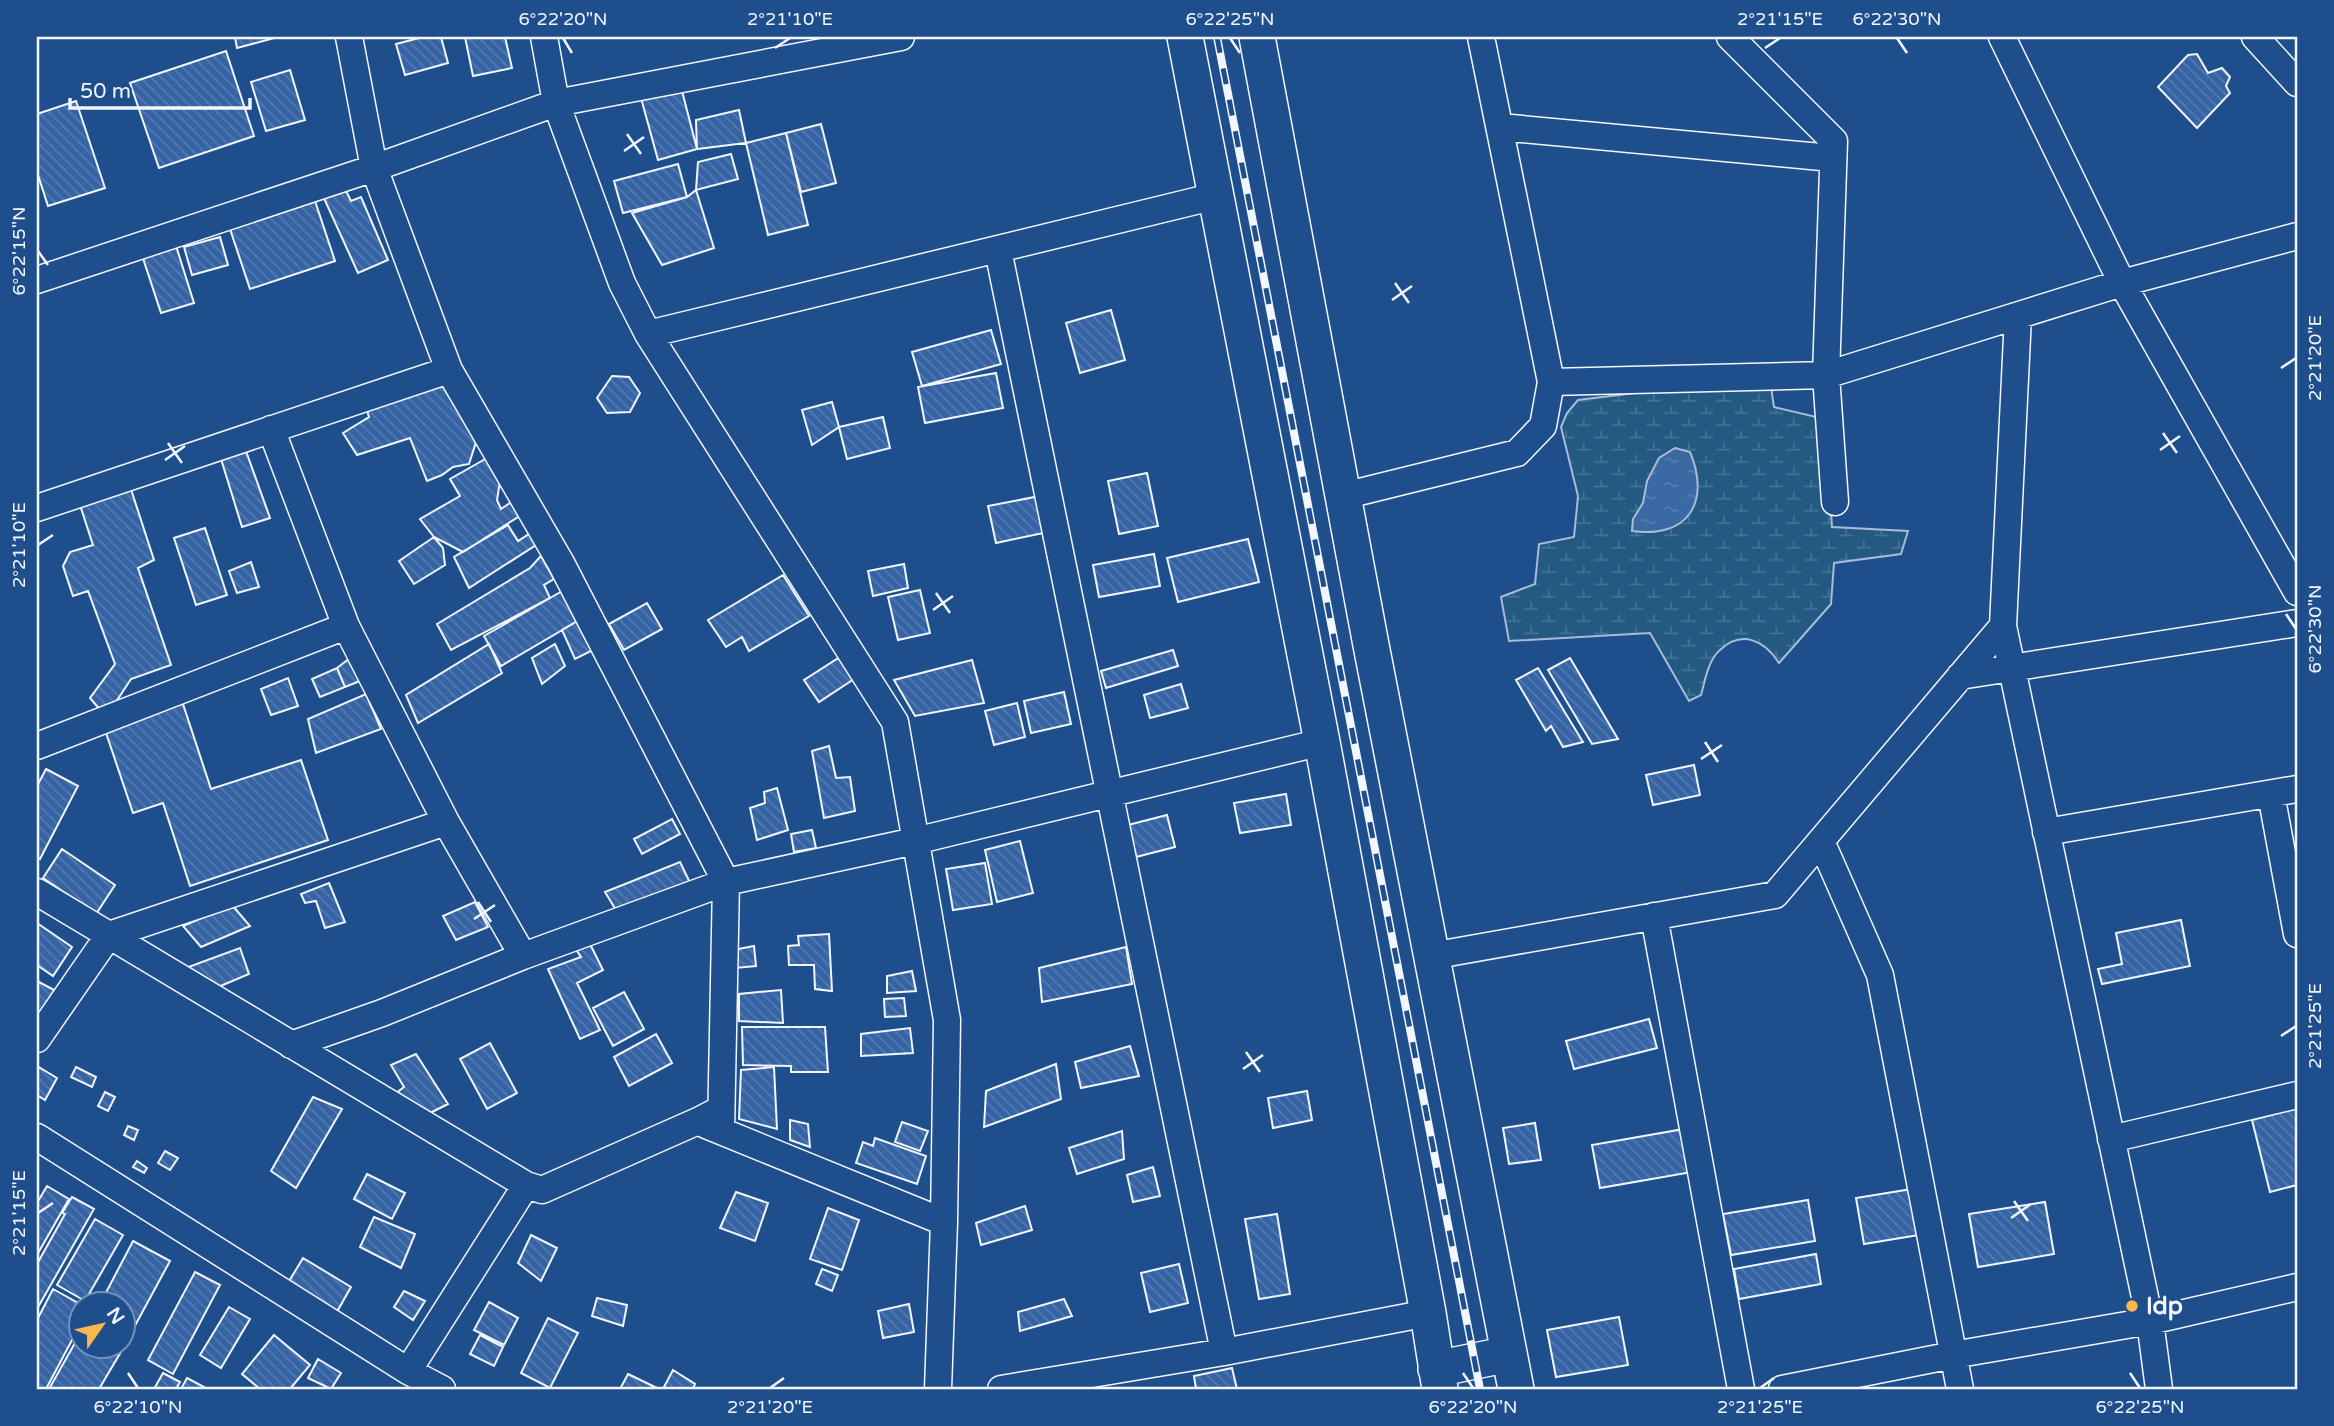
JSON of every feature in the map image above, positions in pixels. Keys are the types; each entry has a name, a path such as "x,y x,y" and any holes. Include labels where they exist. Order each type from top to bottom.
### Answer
{"main road":[{"path":"1185,37 1322,742 1438,1379 1509,1354"},
{"path":"1257,37 1516,1389"}],"street":[{"path":"349,37 374,168 449,370 561,564 726,882 713,1120"},
{"path":"544,37 556,103 622,283 648,334 895,722 947,1020 939,1389"},
{"path":"37,280 374,168 556,103 901,37"},
{"path":"1343,496 1517,453 1543,426 1551,382 1481,37"},
{"path":"1730,37 1834,141 1826,375 1835,502"},
{"path":"2002,37 2122,284 2297,592"},
{"path":"2255,37 2297,83"},
{"path":"1500,127 1832,159"},
{"path":"648,334 1216,196"},
{"path":"1551,382 1826,375 2122,284 2297,236"},
{"path":"998,250 1224,1353"},
{"path":"2018,316 2003,626 2150,1321 2159,1389"},
{"path":"37,508 449,370"},
{"path":"271,429 346,626 446,822 523,956"},
{"path":"1960,676 2297,623"},
{"path":"37,746 346,626"},
{"path":"1431,956 1775,895 2003,626"},
{"path":"291,1045 726,882 915,841 1322,742"},
{"path":"2046,832 2297,789"},
{"path":"2271,794 2297,934"},
{"path":"37,1039 109,935 446,822"},
{"path":"1821,841 1880,975 1960,1389"},
{"path":"37,892 526,1185 542,1190 713,1120 944,1222"},
{"path":"1654,916 1741,1389"},
{"path":"2111,1139 2297,1095"},
{"path":"37,1137 408,1371 442,1389"},
{"path":"408,1371 526,1185"},
{"path":"1782,1389 1953,1355 2150,1321 2297,1287"},
{"path":"1001,1389 1224,1353 1428,1313"}],"green space":[{"path":"1693,386 1771,387 1774,407 1825,419 1832,527 1908,531 1901,554 1834,563 1831,604 1779,663 1760,644 1752,640 1737,640 1716,654 1701,695 1689,701 1650,633 1509,641 1501,597 1535,584 1539,544 1574,537 1578,496 1561,427 1567,413 1578,400"}],"water":[{"path":"1675,448 1690,452 1696,470 1698,487 1696,501 1690,513 1680,523 1668,529 1632,531 1633,519 1643,503 1647,481 1659,458"}],"building":[{"path":"235,37 278,37 237,48"},
{"path":"423,37 441,37 448,63 405,75 396,44"},
{"path":"465,37 505,37 512,68 473,76"},
{"path":"226,51 254,136 159,168 130,83"},
{"path":"2197,54 2208,73 2222,68 2230,77 2226,86 2230,93 2197,128 2158,87 2188,55"},
{"path":"290,70 305,120 266,131 251,82"},
{"path":"681,87 697,149 658,160 641,98"},
{"path":"76,101 105,188 48,206 37,172 37,114"},
{"path":"739,110 746,143 697,149 696,120"},
{"path":"821,124 836,183 801,192 786,133"},
{"path":"786,133 808,225 768,235 746,143"},
{"path":"731,154 738,179 696,190 698,162"},
{"path":"678,164 687,197 623,213 614,181"},
{"path":"344,187 351,201 361,197 388,260 358,273 323,196"},
{"path":"696,190 714,248 662,265 632,213 687,197"},
{"path":"312,192 335,261 250,289 227,220"},
{"path":"172,233 194,303 161,313 138,243"},
{"path":"220,237 228,265 192,275 184,247"},
{"path":"1111,310 1125,360 1080,373 1066,323"},
{"path":"991,330 1001,364 922,386 912,352"},
{"path":"996,373 1003,408 925,423 918,387"},
{"path":"612,376 629,377 640,393 630,412 607,413 597,398"},
{"path":"427,383 446,387 476,442 469,464 453,467 427,481 410,438 357,455 343,433 369,417 366,407"},
{"path":"832,402 839,427 812,445 802,410"},
{"path":"883,417 890,448 847,459 839,427"},
{"path":"246,451 270,518 242,527 221,459"},
{"path":"487,458 500,481 497,500 501,509 520,496 526,512 463,552 434,537 420,519 460,496 450,479"},
{"path":"1147,473 1158,526 1119,534 1108,481"},
{"path":"127,477 154,560 138,568 171,665 131,679 106,717 90,698 115,664 88,591 73,596 63,566 70,552 93,545 79,502"},
{"path":"1040,496 1048,532 996,543 988,506"},
{"path":"508,525 518,541 532,532 536,545 469,588 454,557"},
{"path":"205,528 227,595 196,605 174,538"},
{"path":"434,537 443,548 445,565 414,584 399,561"},
{"path":"1248,539 1259,582 1178,602 1167,558"},
{"path":"1154,554 1160,586 1099,597 1093,565"},
{"path":"541,556 554,579 544,585 550,598 451,650 437,624 530,568"},
{"path":"251,562 259,587 237,593 229,571"},
{"path":"904,564 908,588 873,596 868,571"},
{"path":"783,575 809,616 749,651 742,637 726,647 708,620"},
{"path":"564,590 581,619 501,666 484,636"},
{"path":"920,590 930,633 898,640 888,597"},
{"path":"647,603 662,629 624,650 609,624"},
{"path":"581,619 595,649 575,659 562,630"},
{"path":"489,644 502,673 418,723 406,695"},
{"path":"555,644 565,666 542,684 532,658"},
{"path":"1173,650 1178,666 1106,688 1101,671"},
{"path":"840,657 854,679 819,702 804,680"},
{"path":"350,658 365,679 345,687 337,668"},
{"path":"1570,658 1618,739 1592,744 1548,670"},
{"path":"972,660 984,703 915,716 894,680"},
{"path":"337,668 345,687 320,697 312,679"},
{"path":"1538,668 1583,742 1563,747 1551,726 1546,731 1516,680"},
{"path":"288,678 298,706 271,715 261,689"},
{"path":"1181,684 1188,708 1150,718 1144,695"},
{"path":"1064,692 1071,724 1031,733 1024,701"},
{"path":"366,694 381,729 316,753 308,719"},
{"path":"182,701 211,789 301,760 328,840 190,886 163,803 133,813 104,727"},
{"path":"1017,703 1025,737 994,745 985,711"},
{"path":"829,746 836,778 850,777 855,811 824,818 812,751"},
{"path":"1694,765 1700,795 1653,805 1646,775"},
{"path":"46,769 78,786 40,859 37,857 37,786"},
{"path":"777,788 788,830 757,840 750,808 765,803 764,792"},
{"path":"1286,794 1291,825 1240,833 1234,803"},
{"path":"1167,815 1175,847 1136,857 1128,825"},
{"path":"672,819 680,834 642,854 634,839"},
{"path":"812,830 816,848 794,852 791,834"},
{"path":"1020,841 1033,893 997,902 985,850"},
{"path":"62,849 115,885 96,914 43,878"},
{"path":"680,862 692,887 619,915 605,892"},
{"path":"985,863 992,904 953,910 946,869"},
{"path":"329,883 345,922 325,928 316,901 305,903 301,894"},
{"path":"475,902 488,927 456,940 443,916"},
{"path":"232,905 250,926 201,947 183,926"},
{"path":"2181,920 2190,966 2102,984 2098,969 2122,964 2116,933"},
{"path":"37,923 72,947 53,976 37,965"},
{"path":"829,934 832,991 815,989 814,965 789,965 788,946 799,945 798,936"},
{"path":"588,940 603,970 577,983 600,1030 580,1039 548,969 581,957 575,948"},
{"path":"754,946 756,966 735,968 733,950"},
{"path":"1126,947 1132,984 1042,1002 1039,968"},
{"path":"240,948 249,974 211,990 183,969"},
{"path":"912,971 916,991 887,993 887,976"},
{"path":"37,981 54,990 38,1020 37,1020"},
{"path":"781,990 783,1023 739,1021 739,994"},
{"path":"624,992 644,1029 613,1046 593,1008"},
{"path":"904,998 906,1016 885,1017 884,999"},
{"path":"1649,1019 1657,1048 1574,1069 1566,1041"},
{"path":"742,1027 825,1027 828,1072 791,1072 791,1066 743,1065"},
{"path":"910,1028 913,1053 861,1056 861,1034"},
{"path":"656,1034 672,1063 629,1086 614,1057"},
{"path":"490,1043 517,1093 487,1109 460,1059"},
{"path":"1130,1046 1139,1076 1081,1088 1075,1062"},
{"path":"416,1054 448,1104 422,1117 391,1097 404,1087 391,1065"},
{"path":"1056,1064 1061,1099 984,1127 986,1091"},
{"path":"37,1066 57,1078 45,1100 37,1095"},
{"path":"76,1067 96,1077 92,1087 71,1077"},
{"path":"774,1067 777,1129 739,1119 741,1070"},
{"path":"1307,1091 1312,1120 1273,1128 1268,1098"},
{"path":"105,1092 115,1097 108,1111 98,1106"},
{"path":"313,1097 342,1109 296,1188 271,1171"},
{"path":"2297,1108 2297,1185 2270,1192 2252,1120"},
{"path":"790,1120 808,1124 810,1147 790,1140"},
{"path":"902,1122 928,1131 920,1151 895,1142"},
{"path":"1535,1123 1541,1160 1509,1164 1503,1128"},
{"path":"128,1126 138,1130 134,1140 124,1135"},
{"path":"1684,1129 1692,1172 1600,1188 1592,1145"},
{"path":"1122,1131 1124,1159 1077,1174 1069,1148"},
{"path":"875,1138 926,1156 917,1184 856,1163 863,1142 873,1146"},
{"path":"165,1151 178,1158 170,1170 158,1163"},
{"path":"137,1161 147,1168 144,1173 133,1167"},
{"path":"1153,1167 1160,1196 1133,1202 1127,1175"},
{"path":"367,1174 405,1193 392,1219 354,1199"},
{"path":"47,1186 69,1199 37,1255 37,1203"},
{"path":"1918,1188 1925,1234 1864,1244 1856,1198"},
{"path":"736,1192 768,1203 755,1241 720,1228"},
{"path":"72,1197 94,1209 37,1309 37,1264"},
{"path":"1808,1200 1815,1241 1731,1255 1723,1214"},
{"path":"2045,1202 2054,1254 1978,1267 1969,1214"},
{"path":"1025,1206 1032,1230 981,1245 976,1223"},
{"path":"828,1208 859,1220 842,1270 810,1259"},
{"path":"1277,1214 1290,1294 1259,1299 1245,1219"},
{"path":"374,1217 415,1234 401,1268 360,1247"},
{"path":"95,1219 123,1235 91,1290 66,1290 57,1285"},
{"path":"531,1235 557,1248 541,1281 518,1263"},
{"path":"133,1241 170,1261 136,1324 136,1290 107,1290"},
{"path":"1816,1254 1821,1284 1739,1299 1734,1269"},
{"path":"303,1258 351,1287 334,1317 285,1288"},
{"path":"1179,1264 1188,1303 1150,1312 1141,1273"},
{"path":"822,1269 838,1275 832,1291 816,1284"},
{"path":"195,1272 220,1285 173,1374 148,1360"},
{"path":"53,1289 66,1296 66,1351 46,1389 37,1389 37,1320"},
{"path":"404,1291 425,1301 413,1320 394,1307"},
{"path":"597,1298 627,1305 623,1326 592,1316"},
{"path":"1064,1299 1072,1316 1020,1331 1018,1312"},
{"path":"489,1302 518,1318 504,1345 474,1330"},
{"path":"909,1304 914,1332 883,1338 878,1311"},
{"path":"229,1307 250,1319 221,1368 200,1355"},
{"path":"1619,1317 1628,1365 1556,1377 1547,1330"},
{"path":"548,1318 578,1333 550,1388 521,1373"},
{"path":"274,1335 310,1365 290,1389 260,1389 242,1374"},
{"path":"480,1335 503,1347 494,1366 470,1354"},
{"path":"66,1359 116,1360 99,1389 49,1389"},
{"path":"318,1359 341,1373 331,1389 308,1378"},
{"path":"1232,1368 1237,1389 1196,1389 1194,1376"},
{"path":"673,1370 695,1384 693,1389 664,1387"},
{"path":"163,1373 180,1382 176,1389 154,1389"},
{"path":"628,1374 659,1389 620,1389"},
{"path":"187,1378 206,1388 206,1389 181,1389"}],"railway":[{"path":"1217,37 1480,1389"}],"place":[{"name":"Idp","path":"2132,1306"}]}
